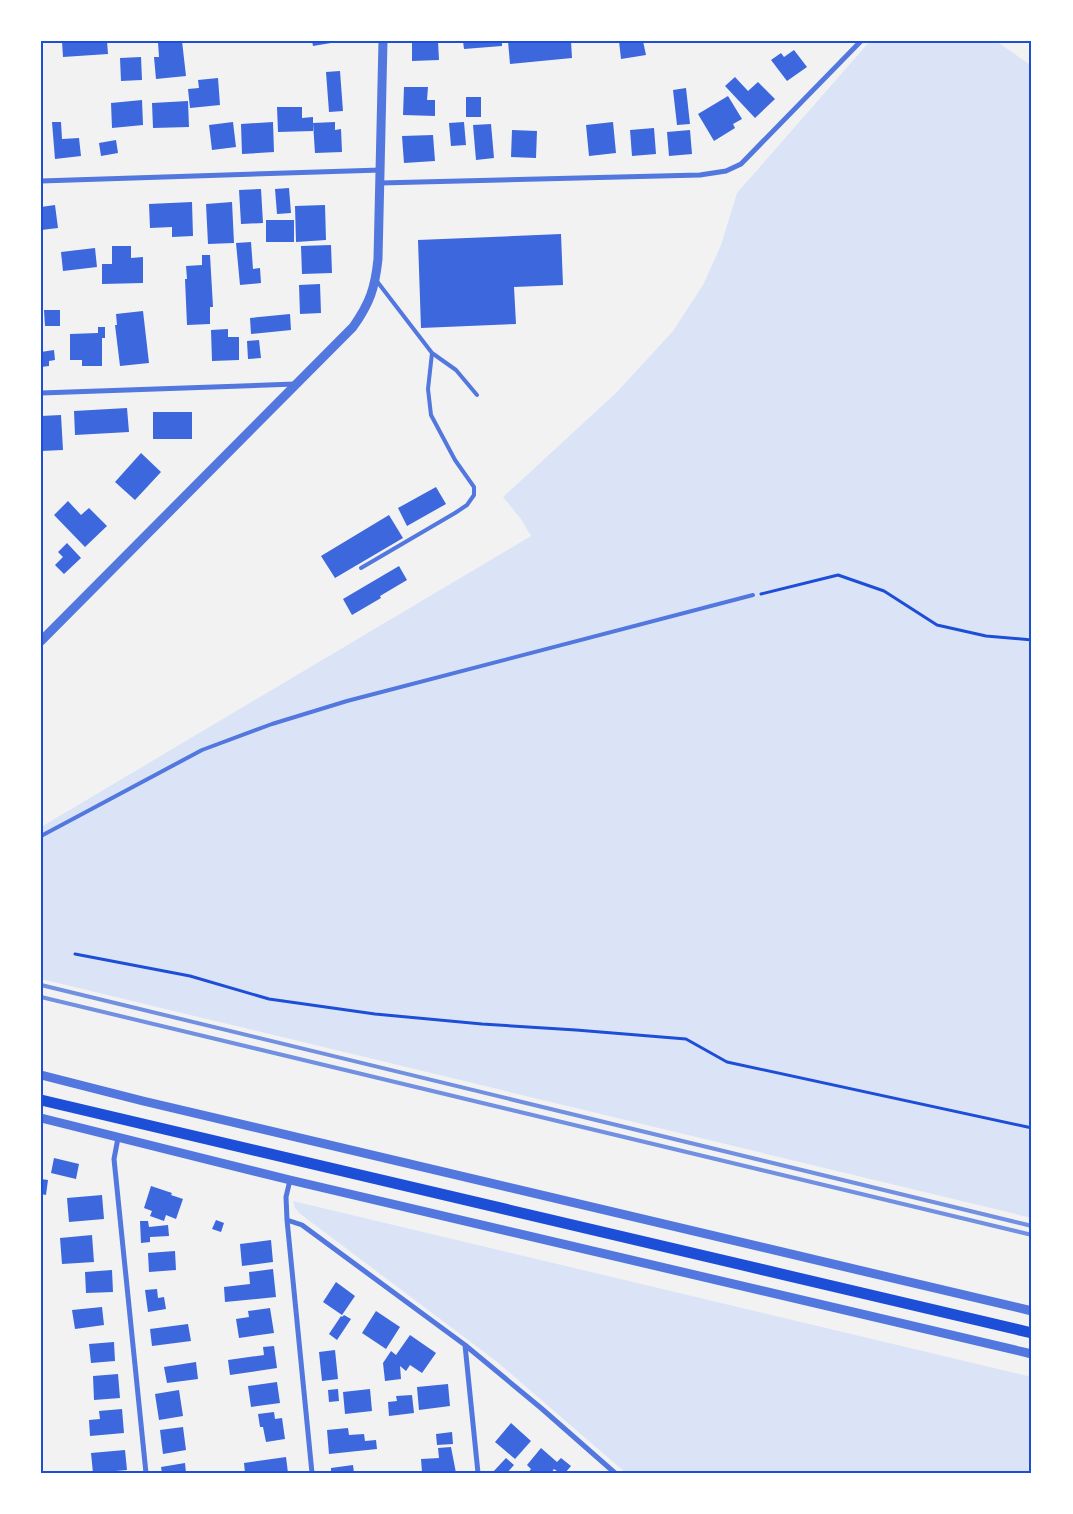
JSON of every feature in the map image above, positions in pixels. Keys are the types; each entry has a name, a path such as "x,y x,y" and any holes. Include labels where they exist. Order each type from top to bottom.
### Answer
{"main road":[{"path":"41,1100 1032,1333"}],"street":[{"path":"41,641 353,327 367,308 376,280 378,259 383,41"},
{"path":"380,183 700,175 726,171 741,164 861,41"},
{"path":"41,181 380,170"},
{"path":"41,393 295,384"},
{"path":"41,1075 143,1101 1032,1311"},
{"path":"41,1118 290,1180 1032,1354"},
{"path":"118,1138 114,1159 146,1473"},
{"path":"290,1180 286,1197 287,1220 312,1473"},
{"path":"287,1220 302,1225 465,1345 615,1473"},
{"path":"465,1345 478,1473"}],"lane":[{"path":"376,280 432,353 456,370 477,395"},
{"path":"361,568 455,513 467,505 474,495 474,487 455,460 431,415 428,389 432,353"},
{"path":"41,836 202,750 272,724 347,701 753,596"}],"path":[{"path":"753,596 838,575 884,591 937,625 986,636 1032,640"},
{"path":"75,954 190,976 269,999 375,1014 686,1039 727,1062 1032,1128"}],"shaded area":[{"path":"870,41 996,41 1032,66 1032,1218 41,979 41,827 531,536 521,519 503,497 616,393 673,331 703,285 721,245 737,193"},
{"path":"293,1201 1032,1377 1032,1473 626,1473 496,1361 299,1213"}],"building":[{"path":"62,41 107,41 108,54 63,57"},
{"path":"182,41 186,76 156,79 154,57 159,57 158,42"},
{"path":"312,41 337,41 337,42 313,46"},
{"path":"412,41 438,41 439,60 412,61"},
{"path":"463,41 502,41 502,46 464,49"},
{"path":"508,41 571,41 572,58 510,64"},
{"path":"619,41 643,41 646,55 621,59"},
{"path":"794,50 807,67 787,81 771,60 781,53 784,57"},
{"path":"141,57 142,80 121,81 120,58"},
{"path":"340,71 343,111 329,112 326,72"},
{"path":"735,77 748,91 758,82 775,99 755,118 725,86"},
{"path":"218,78 220,105 190,108 188,89 199,88 198,80"},
{"path":"404,87 428,87 427,100 435,100 435,116 403,115"},
{"path":"686,88 690,124 677,125 673,90"},
{"path":"728,96 742,119 733,124 735,128 714,141 698,114"},
{"path":"466,97 481,97 481,117 466,117"},
{"path":"142,100 143,125 112,128 111,103"},
{"path":"188,101 189,127 153,128 152,103"},
{"path":"277,107 302,107 302,118 313,117 313,131 278,132"},
{"path":"52,122 61,122 62,139 79,138 81,156 55,159"},
{"path":"233,122 236,147 212,150 209,125"},
{"path":"273,122 274,152 242,154 241,124"},
{"path":"335,122 335,130 341,129 342,152 315,153 313,123"},
{"path":"464,122 466,145 451,146 449,123"},
{"path":"613,122 616,153 589,156 586,125"},
{"path":"491,124 494,158 476,160 473,125"},
{"path":"654,128 656,154 632,156 630,130"},
{"path":"512,130 537,131 536,158 511,157"},
{"path":"690,130 692,154 669,156 667,132"},
{"path":"433,135 435,161 404,163 402,136"},
{"path":"116,140 118,153 101,156 99,143"},
{"path":"289,188 291,213 277,214 275,189"},
{"path":"261,189 263,223 241,224 239,190"},
{"path":"192,202 193,236 172,237 172,227 150,228 149,204"},
{"path":"232,202 234,243 208,244 206,204"},
{"path":"55,205 58,228 41,230 41,207"},
{"path":"325,205 326,240 296,242 295,206"},
{"path":"266,220 294,220 294,242 266,242"},
{"path":"561,234 563,285 514,287 516,324 421,328 418,240"},
{"path":"251,242 253,269 260,268 261,283 240,285 236,243"},
{"path":"331,245 332,273 302,274 301,246"},
{"path":"112,246 131,246 131,258 143,257 143,283 102,284 102,264 112,264"},
{"path":"95,248 97,267 63,271 61,252"},
{"path":"202,255 210,255 213,307 210,307 210,324 187,325 186,266 202,265"},
{"path":"320,284 321,313 300,314 299,285"},
{"path":"44,310 60,310 60,326 45,326"},
{"path":"143,311 149,363 120,366 115,325 117,325 116,314"},
{"path":"290,314 291,330 251,334 250,318"},
{"path":"98,327 105,327 105,338 102,338 102,366 82,366 82,360 70,360 70,334 98,333"},
{"path":"228,329 228,337 239,337 239,360 212,361 211,330"},
{"path":"259,340 261,358 248,359 247,341"},
{"path":"54,350 55,360 49,361 49,366 41,367 41,352"},
{"path":"127,408 129,432 75,435 74,411"},
{"path":"153,412 192,412 192,439 153,439"},
{"path":"61,415 63,450 41,451 41,416"},
{"path":"141,453 161,472 135,500 115,482"},
{"path":"436,487 446,504 407,526 398,508"},
{"path":"68,501 81,515 89,508 107,526 85,547 54,515"},
{"path":"389,515 403,538 335,578 321,556"},
{"path":"67,543 81,558 64,574 55,565 63,557 58,552"},
{"path":"399,566 407,580 352,615 343,599"},
{"path":"54,1158 79,1164 76,1179 51,1173"},
{"path":"41,1179 48,1180 46,1195 41,1194"},
{"path":"151,1186 183,1199 176,1219 166,1215 164,1221 150,1216 152,1211 144,1208"},
{"path":"102,1195 104,1219 69,1222 67,1198"},
{"path":"216,1220 224,1223 221,1232 212,1229"},
{"path":"140,1221 148,1221 149,1227 168,1225 169,1236 150,1237 150,1242 141,1243"},
{"path":"92,1235 94,1262 62,1264 60,1238"},
{"path":"271,1240 273,1262 242,1266 240,1244"},
{"path":"175,1251 176,1270 149,1272 148,1253"},
{"path":"273,1269 276,1297 225,1302 224,1287 250,1284 249,1272"},
{"path":"112,1270 113,1292 86,1293 85,1272"},
{"path":"336,1282 355,1296 342,1315 323,1302"},
{"path":"157,1289 158,1298 164,1297 166,1309 148,1312 145,1290"},
{"path":"102,1307 104,1325 75,1329 72,1310"},
{"path":"270,1308 274,1333 239,1338 236,1319 249,1317 248,1311"},
{"path":"376,1311 400,1327 386,1349 362,1333"},
{"path":"344,1315 351,1319 337,1340 329,1334 341,1316"},
{"path":"188,1324 191,1341 152,1346 150,1329"},
{"path":"410,1335 436,1353 422,1373 410,1365 406,1371 400,1366 401,1379 385,1381 383,1363 391,1351 396,1355"},
{"path":"114,1342 115,1361 91,1363 89,1344"},
{"path":"274,1346 277,1368 230,1375 228,1360 264,1355 263,1347"},
{"path":"335,1350 338,1379 322,1381 319,1352"},
{"path":"196,1362 198,1379 167,1383 164,1367"},
{"path":"118,1374 120,1398 94,1400 93,1376"},
{"path":"277,1382 280,1403 251,1407 248,1386"},
{"path":"448,1384 450,1406 419,1410 417,1387"},
{"path":"338,1389 339,1401 329,1402 328,1390"},
{"path":"370,1389 372,1411 345,1414 343,1392"},
{"path":"179,1390 183,1416 159,1420 155,1394"},
{"path":"412,1395 414,1413 389,1416 388,1402 397,1401 396,1396"},
{"path":"122,1409 124,1433 90,1436 89,1420 100,1419 99,1411"},
{"path":"274,1412 275,1419 282,1418 285,1439 266,1442 263,1427 260,1427 258,1414"},
{"path":"511,1423 531,1441 515,1459 495,1442"},
{"path":"183,1427 186,1450 163,1454 160,1430"},
{"path":"348,1428 349,1435 364,1434 365,1441 376,1440 377,1449 329,1454 327,1430"},
{"path":"452,1432 453,1444 437,1445 436,1434"},
{"path":"451,1447 456,1473 422,1472 421,1459 439,1458 438,1448"},
{"path":"541,1448 557,1462 561,1458 571,1466 565,1473 555,1473 557,1471 554,1469 551,1473 528,1473 531,1469 527,1465"},
{"path":"125,1450 127,1470 93,1473 91,1453"},
{"path":"286,1457 288,1473 245,1473 244,1463"},
{"path":"506,1458 514,1465 507,1473 492,1473"},
{"path":"185,1463 186,1473 162,1473 161,1467"},
{"path":"353,1465 354,1473 331,1473 331,1468"}],"railway":[{"path":"41,985 1032,1226"},
{"path":"41,997 1032,1235"}]}
